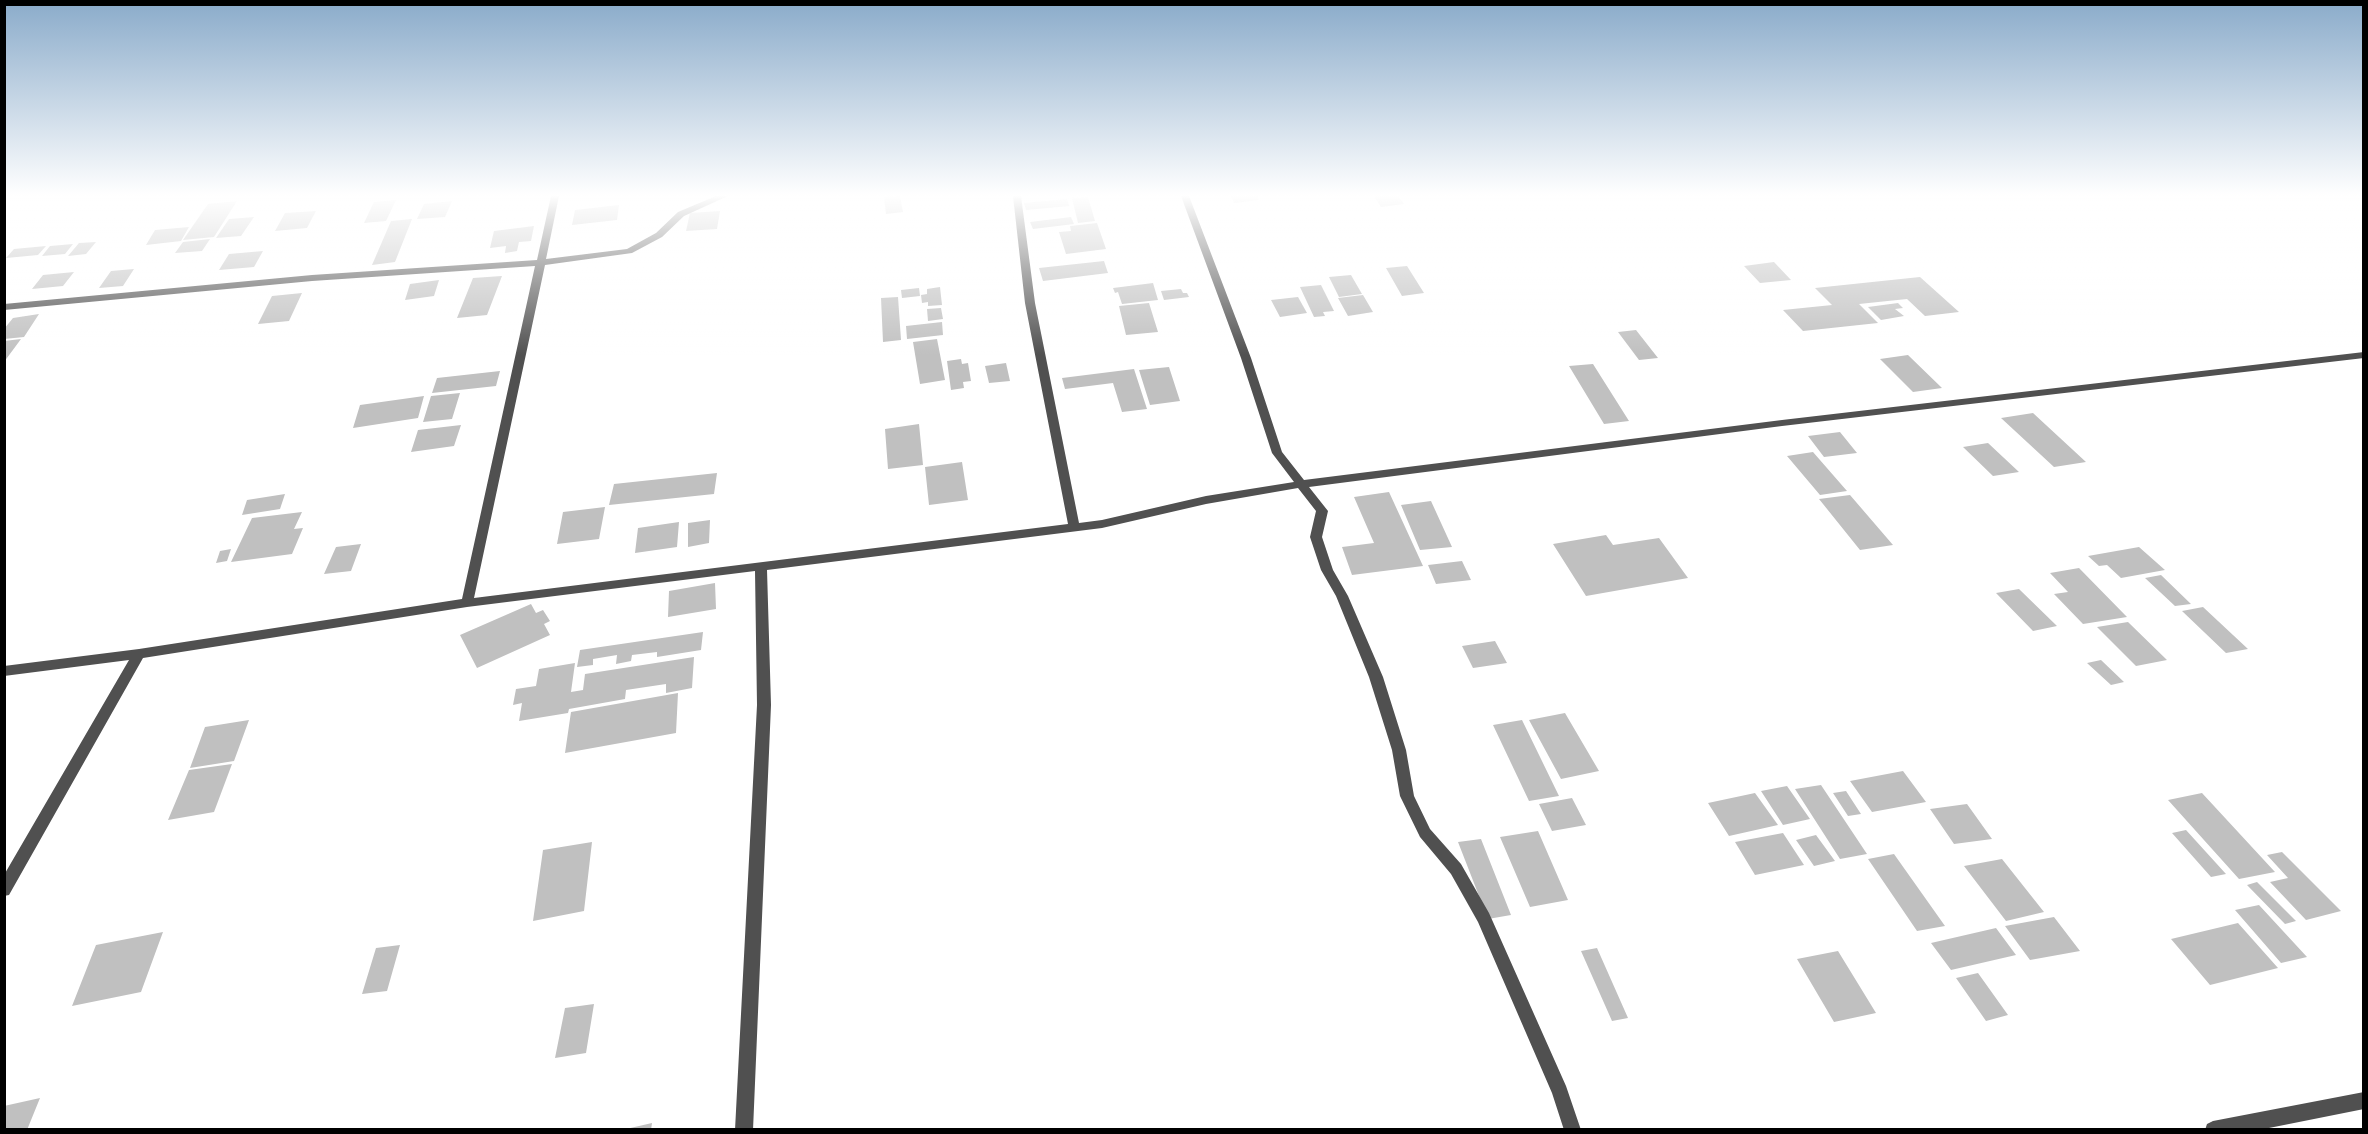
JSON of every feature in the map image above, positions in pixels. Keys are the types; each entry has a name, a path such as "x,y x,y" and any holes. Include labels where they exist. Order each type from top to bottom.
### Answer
{"street":[{"path":"467,603 543,249"},
{"path":"4,307 300,279 540,262 633,249"},
{"path":"1023,249 1030,303 1074,527"},
{"path":"1205,249 1246,358 1277,453 1322,511 1316,537 1327,570 1342,596 1376,677 1399,750 1407,796 1425,833 1456,869 1484,918 1560,1092 1573,1130"},
{"path":"4,671 139,654 467,603 1102,524 1206,500 1303,484 1782,423 2364,355"},
{"path":"744,1130 764,705 761,566"},
{"path":"4,890 139,654"},
{"path":"2212,1130 2364,1100"}],"building":[{"path":"14,249 43,249 38,255 6,258"},
{"path":"48,249 69,249 65,254 42,256"},
{"path":"74,249 90,249 86,254 68,256"},
{"path":"178,249 203,249 202,251 175,253"},
{"path":"379,249 400,249 395,262 372,265"},
{"path":"506,249 517,249 517,251 505,253"},
{"path":"1064,249 1106,249 1066,254"},
{"path":"263,251 254,267 219,270 229,254"},
{"path":"1104,261 1108,273 1043,281 1039,268"},
{"path":"1774,262 1791,280 1760,283 1744,266"},
{"path":"1407,266 1424,293 1402,296 1386,268"},
{"path":"134,269 123,286 99,288 111,271"},
{"path":"74,272 63,286 32,289 43,275"},
{"path":"1351,275 1362,294 1339,297 1329,277"},
{"path":"502,276 487,315 457,318 473,278"},
{"path":"1920,277 1959,312 1925,316 1907,299 1859,304 1878,323 1803,331 1783,310 1832,305 1815,288"},
{"path":"439,280 434,296 405,300 410,284"},
{"path":"1153,283 1158,300 1122,304 1118,292 1115,293 1113,288"},
{"path":"1321,285 1334,311 1323,312 1325,316 1314,317 1300,287"},
{"path":"940,287 942,305 928,306 928,302 922,303 921,295 927,294 927,289"},
{"path":"919,288 920,296 902,298 901,290"},
{"path":"1181,289 1189,297 1164,300 1161,291"},
{"path":"302,293 289,321 258,324 272,296"},
{"path":"1363,295 1373,312 1348,316 1338,298"},
{"path":"898,297 901,340 883,342 881,298"},
{"path":"1298,297 1307,313 1280,317 1271,300"},
{"path":"1149,303 1158,332 1126,335 1119,306"},
{"path":"1898,303 1903,308 1895,309 1904,316 1881,320 1868,307"},
{"path":"941,308 943,319 928,321 927,309"},
{"path":"39,314 24,337 4,339 4,329 13,318"},
{"path":"942,322 943,335 907,339 906,326"},
{"path":"1636,330 1658,358 1639,360 1618,332"},
{"path":"21,339 4,362 4,341"},
{"path":"937,339 945,380 920,384 913,342"},
{"path":"1908,355 1942,388 1913,392 1880,359"},
{"path":"961,359 962,364 968,363 971,381 963,382 964,388 951,390 947,361"},
{"path":"1006,363 1010,381 989,383 985,366"},
{"path":"1593,364 1629,421 1604,424 1569,366"},
{"path":"1169,367 1180,401 1150,405 1139,370"},
{"path":"1134,369 1147,409 1122,412 1113,383 1065,389 1062,378"},
{"path":"500,371 496,386 432,393 437,378"},
{"path":"460,393 452,419 423,422 431,396"},
{"path":"424,396 418,418 353,428 360,405"},
{"path":"2033,413 2086,462 2054,467 2001,418"},
{"path":"919,424 923,465 888,469 885,429"},
{"path":"461,425 454,446 411,452 418,430"},
{"path":"1840,432 1857,453 1824,457 1808,436"},
{"path":"1988,443 2019,472 1993,476 1963,447"},
{"path":"1813,452 1847,491 1820,495 1787,456"},
{"path":"962,462 968,500 929,505 925,467"},
{"path":"717,473 714,494 609,505 614,484"},
{"path":"1389,492 1423,566 1352,575 1342,547 1374,543 1354,497"},
{"path":"285,494 280,509 242,515 247,500"},
{"path":"1850,495 1893,545 1860,550 1819,499"},
{"path":"1431,501 1452,547 1420,550 1401,505"},
{"path":"605,507 599,539 557,544 563,512"},
{"path":"302,512 294,529 303,528 292,554 231,562 252,518"},
{"path":"710,520 709,543 688,547 688,523"},
{"path":"679,522 677,547 635,553 638,528"},
{"path":"1606,535 1613,545 1659,538 1688,578 1586,596 1553,544"},
{"path":"361,544 351,571 324,574 336,547"},
{"path":"2139,547 2165,570 2121,578 2107,565 2099,566 2088,556"},
{"path":"231,549 227,561 216,563 220,551"},
{"path":"1462,561 1471,580 1436,584 1428,565"},
{"path":"2079,568 2127,617 2083,624 2054,594 2068,592 2050,573"},
{"path":"2161,575 2191,604 2175,606 2145,578"},
{"path":"715,583 716,609 668,617 669,591"},
{"path":"2019,589 2057,626 2033,631 1996,593"},
{"path":"531,604 536,613 543,610 550,621 544,624 550,635 477,668 460,635"},
{"path":"2203,607 2248,649 2226,653 2182,611"},
{"path":"2128,622 2167,660 2136,666 2097,627"},
{"path":"703,632 701,650 657,657 657,652 632,655 631,661 616,664 617,655 593,659 593,665 577,667 580,650"},
{"path":"1495,641 1507,663 1473,668 1462,646"},
{"path":"694,657 692,688 666,693 666,684 626,690 625,699 569,709 568,713 519,721 522,703 513,705 516,689 536,686 539,669 575,663 571,692 583,690 585,674"},
{"path":"2101,660 2124,682 2111,685 2087,663"},
{"path":"678,693 676,733 565,753 571,712"},
{"path":"1565,713 1599,771 1561,779 1529,720"},
{"path":"249,720 234,761 190,768 205,727"},
{"path":"1522,720 1559,796 1529,801 1493,725"},
{"path":"232,764 214,812 168,820 189,770"},
{"path":"1903,771 1926,802 1872,812 1850,781"},
{"path":"1821,785 1867,854 1840,859 1795,789"},
{"path":"1787,786 1810,819 1783,825 1761,791"},
{"path":"1846,791 1861,814 1848,816 1833,793"},
{"path":"1755,793 1778,825 1729,836 1708,803"},
{"path":"2202,793 2275,872 2239,879 2168,800"},
{"path":"1572,798 1586,825 1552,831 1539,804"},
{"path":"1967,804 1992,839 1954,844 1930,809"},
{"path":"2186,830 2226,874 2211,877 2172,833"},
{"path":"1538,831 1568,900 1530,907 1500,837"},
{"path":"1783,833 1804,865 1755,875 1735,842"},
{"path":"1816,835 1835,861 1814,866 1796,840"},
{"path":"1481,839 1511,915 1488,919 1458,842"},
{"path":"592,842 584,911 533,921 543,850"},
{"path":"2282,852 2341,911 2306,920 2270,882 2288,878 2267,855"},
{"path":"1894,854 1945,926 1917,931 1868,859"},
{"path":"2002,859 2044,912 2006,921 1964,866"},
{"path":"2257,882 2296,921 2285,924 2247,885"},
{"path":"2259,905 2307,957 2281,963 2235,910"},
{"path":"2054,917 2080,951 2030,960 2005,926"},
{"path":"2238,923 2278,968 2210,985 2171,939"},
{"path":"1996,928 2016,955 1951,970 1931,943"},
{"path":"163,932 141,992 72,1006 96,945"},
{"path":"400,945 387,991 362,994 376,948"},
{"path":"1597,948 1628,1018 1612,1021 1581,951"},
{"path":"1838,951 1876,1013 1834,1022 1797,959"},
{"path":"1978,973 2008,1015 1986,1021 1956,978"},
{"path":"594,1004 586,1053 555,1058 565,1008"},
{"path":"40,1098 27,1130 4,1130 4,1106"},
{"path":"652,1123 651,1130 626,1130 626,1129"}]}
